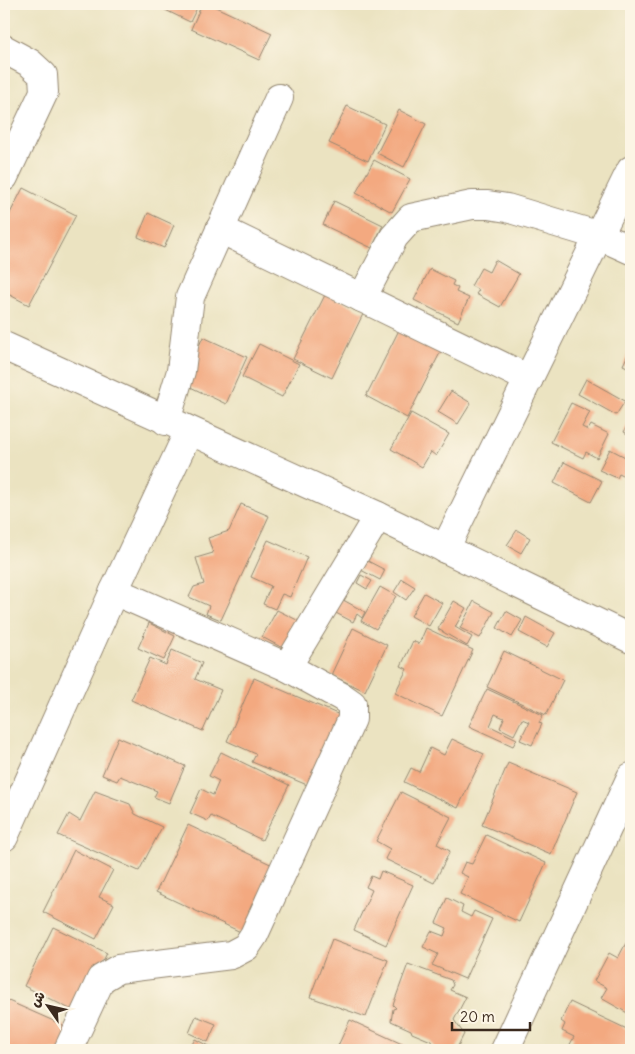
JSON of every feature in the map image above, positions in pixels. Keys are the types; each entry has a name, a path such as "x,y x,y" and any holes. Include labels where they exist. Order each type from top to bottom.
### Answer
{"street":[{"path":"4,49 30,64 44,75 44,92 4,177"},
{"path":"4,835 114,591 178,426 181,371 190,297 279,98"},
{"path":"444,549 631,170"},
{"path":"362,298 394,237 411,218 472,205 507,208 600,236 631,250"},
{"path":"220,229 529,379"},
{"path":"4,346 378,516 631,639"},
{"path":"287,667 378,516"},
{"path":"68,1050 102,979 118,969 231,955 246,947 254,935 352,719 352,704 287,667 114,591"},
{"path":"505,1050 631,777"}],"building":[{"path":"153,4 199,4 190,22"},
{"path":"202,4 209,4 272,33 259,60 191,29"},
{"path":"347,106 385,124 368,161 329,143"},
{"path":"399,110 426,124 404,167 377,153"},
{"path":"374,160 410,179 392,212 356,193"},
{"path":"23,188 76,215 29,305 4,292 4,225"},
{"path":"334,201 383,225 372,248 323,225"},
{"path":"148,213 174,225 164,248 138,237"},
{"path":"495,260 519,274 500,307 476,294 479,290 471,286 481,268 489,272"},
{"path":"430,269 454,281 452,285 458,288 456,292 469,298 458,322 414,300"},
{"path":"326,293 364,312 332,378 293,359"},
{"path":"400,328 442,349 407,418 366,396"},
{"path":"203,337 247,357 226,404 182,383"},
{"path":"259,344 299,364 282,397 242,377"},
{"path":"631,348 631,369 623,365"},
{"path":"586,379 625,401 616,415 578,394"},
{"path":"451,391 471,403 458,424 438,412"},
{"path":"571,403 590,412 582,427 588,430 591,425 609,434 597,458 586,452 583,458 551,442"},
{"path":"411,413 449,434 436,456 431,452 422,467 391,449"},
{"path":"631,418 631,436 624,432"},
{"path":"610,449 631,460 623,476 619,474 617,478 599,470"},
{"path":"564,462 602,481 591,502 554,483"},
{"path":"241,504 269,516 221,620 206,614 209,606 189,597 194,587 204,584 196,558 213,553 208,538 229,531"},
{"path":"517,530 530,538 521,553 507,545"},
{"path":"268,540 307,557 290,597 282,594 275,609 263,604 271,586 251,577"},
{"path":"364,559 385,570 380,580 359,569"},
{"path":"361,575 372,581 367,589 357,583"},
{"path":"402,579 415,587 406,600 394,592"},
{"path":"380,587 396,596 376,629 361,621"},
{"path":"424,593 442,603 429,626 411,616"},
{"path":"336,596 365,612 362,618 357,614 353,622 334,612"},
{"path":"454,601 466,608 455,627 472,637 467,646 438,629"},
{"path":"474,601 494,612 480,638 460,628"},
{"path":"277,610 307,625 292,653 262,637"},
{"path":"506,611 522,620 512,637 497,628"},
{"path":"526,617 555,633 547,647 519,632"},
{"path":"149,623 175,636 164,660 138,648"},
{"path":"353,628 387,645 365,691 331,675"},
{"path":"426,628 473,650 442,716 395,693 407,669 401,666 413,641 419,644"},
{"path":"172,650 202,663 195,679 221,690 203,731 131,700 150,658 166,665"},
{"path":"504,651 563,680 546,715 487,687"},
{"path":"254,678 342,716 312,787 252,762 256,754 227,741"},
{"path":"487,689 543,715 539,723 542,724 532,745 520,740 529,722 522,719 514,735 500,728 504,718 495,714 490,726 517,739 513,746 469,726"},
{"path":"118,737 185,766 169,803 154,797 157,791 120,776 117,781 102,775"},
{"path":"452,739 484,754 458,808 404,782 411,768 419,772 430,748 444,755"},
{"path":"221,752 289,785 262,840 211,816 208,821 190,813 201,789 213,795 219,781 209,776"},
{"path":"508,763 577,792 551,854 482,825"},
{"path":"95,791 130,804 135,814 162,827 139,871 58,835 69,814 80,821"},
{"path":"401,792 451,817 437,844 450,851 434,883 385,859 390,849 376,841"},
{"path":"188,825 281,869 249,936 156,892"},
{"path":"486,835 546,863 519,922 460,894 468,877 460,873 465,862 472,864"},
{"path":"74,850 113,870 99,897 114,904 96,939 43,912"},
{"path":"381,871 413,885 386,945 354,930 372,890 366,887 371,876 378,879"},
{"path":"447,898 463,906 461,912 471,917 474,911 492,919 465,979 432,965 438,954 423,947 431,931 444,936 447,928 436,923"},
{"path":"53,927 107,953 78,1013 24,986"},
{"path":"332,939 388,960 366,1017 310,997"},
{"path":"626,943 631,946 631,1015 601,998 607,988 594,981 609,953 618,958"},
{"path":"408,964 451,980 453,985 450,990 466,997 454,1020 464,1034 456,1050 435,1050 431,1041 391,1021 393,1009 396,1008 393,1005"},
{"path":"4,999 74,1030 64,1050 4,1050"},
{"path":"570,1002 631,1031 631,1050 567,1050 574,1037 562,1031 565,1024 561,1021"},
{"path":"196,1016 216,1024 208,1042 189,1033"},
{"path":"350,1020 415,1050 336,1050"},
{"path":"195,1039 216,1050 189,1050"}]}
